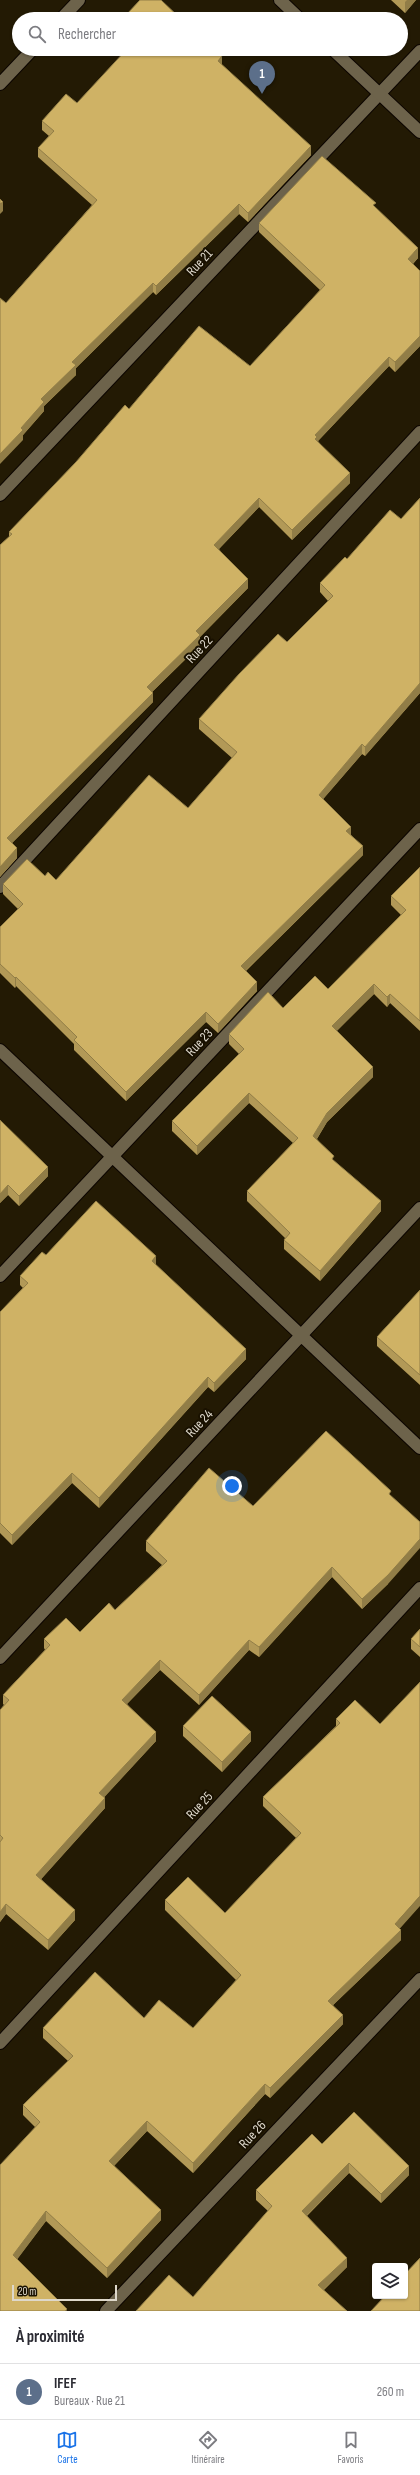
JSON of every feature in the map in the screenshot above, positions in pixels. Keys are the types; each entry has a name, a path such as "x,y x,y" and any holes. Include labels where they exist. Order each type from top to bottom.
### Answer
{"street":[{"path":"68,12 79,0"},
{"path":"280,0 293,12"},
{"name":"Rue 21","path":"0,495 420,51"},
{"path":"0,84 26,56"},
{"path":"339,56 420,132"},
{"name":"Rue 22","path":"0,886 420,432"},
{"name":"Rue 23","path":"0,1276 420,830"},
{"path":"0,1050 420,1448"},
{"name":"Rue 24","path":"0,1658 420,1208"},
{"name":"Rue 25","path":"0,2043 420,1588"},
{"name":"Rue 26","path":"106,2311 420,1979"}],"building":[{"path":"140,0 161,0 174,12 129,12"},
{"path":"121,56 222,56 218,61 311,146 248,213 239,204 156,286 153,283 72,362 76,365 41,399 44,402 21,428 23,430 0,454 0,298 6,303 97,200 38,148 54,131 42,121 66,94 77,103"},
{"path":"322,156 376,203 373,205 418,248 408,259 420,271 420,336 395,362 389,357 315,435 317,437 315,439 350,473 292,530 259,498 214,545 248,579 196,631 200,635 147,687 153,693 7,838 17,848 0,867 0,545 12,534 9,532 76,462 125,405 129,409 199,326 250,366 325,285 259,223"},
{"path":"420,498 420,683 365,747 362,744 319,795 351,827 346,831 363,846 241,966 257,982 218,1024 206,1012 126,1092 74,1040 77,1037 16,977 15,978 0,964 0,927 23,904 3,884 27,859 45,876 48,872 56,880 149,775 188,808 237,752 199,719 239,674 278,634 287,642 333,596 320,583 345,557 347,559 390,510 401,519"},
{"path":"420,867 420,1021 390,994 387,997 374,984 332,1026 373,1067 327,1113 313,1136 334,1156 332,1159 381,1201 320,1271 284,1240 290,1233 247,1191 298,1138 249,1093 197,1146 172,1121 244,1049 229,1034 268,992 283,1008 315,976 328,989 406,910 391,896"},
{"path":"0,1120 48,1167 19,1196 8,1185 0,1194"},
{"path":"96,1201 156,1256 152,1261 246,1349 214,1383 208,1377 99,1498 72,1473 12,1535 0,1523 0,1312 28,1283 20,1276 42,1252 46,1255"},
{"path":"420,1290 420,1375 377,1337"},
{"path":"326,1431 391,1491 389,1494 420,1522 420,1539 388,1575 362,1599 332,1567 259,1647 249,1640 199,1695 160,1660 122,1700 156,1732 99,1793 105,1798 36,1875 75,1910 48,1940 6,1904 0,1912 0,1842 3,1838 0,1835 0,1710 9,1700 3,1695 50,1645 44,1639 66,1618 80,1632 109,1603 115,1610 167,1561 146,1541 209,1468 253,1506"},
{"path":"420,1629 420,1647 411,1639"},
{"path":"420,1682 420,1896 395,1924 401,1930 328,2001 343,2015 270,2088 265,2084 193,2163 147,2121 109,2161 161,2210 107,2268 46,2211 13,2255 67,2309 65,2311 0,2311 0,2165 40,2122 23,2105 73,2056 43,2028 95,1972 144,2018 159,2000 193,2028 241,1975 165,1900 188,1877 225,1913 301,1833 263,1797 340,1723 336,1719 355,1700 380,1724"},
{"path":"212,1696 251,1732 222,1762 183,1726"},
{"path":"354,2112 409,2166 381,2194 349,2163 302,2211 347,2258 318,2285 347,2311 136,2311 169,2275 193,2297 272,2206 256,2190 312,2134 322,2144"},
{"path":"420,2258 420,2311 371,2311 382,2299 408,2299 408,2271"}],"place":[{"name":"IFEF","path":"262,94"}]}
